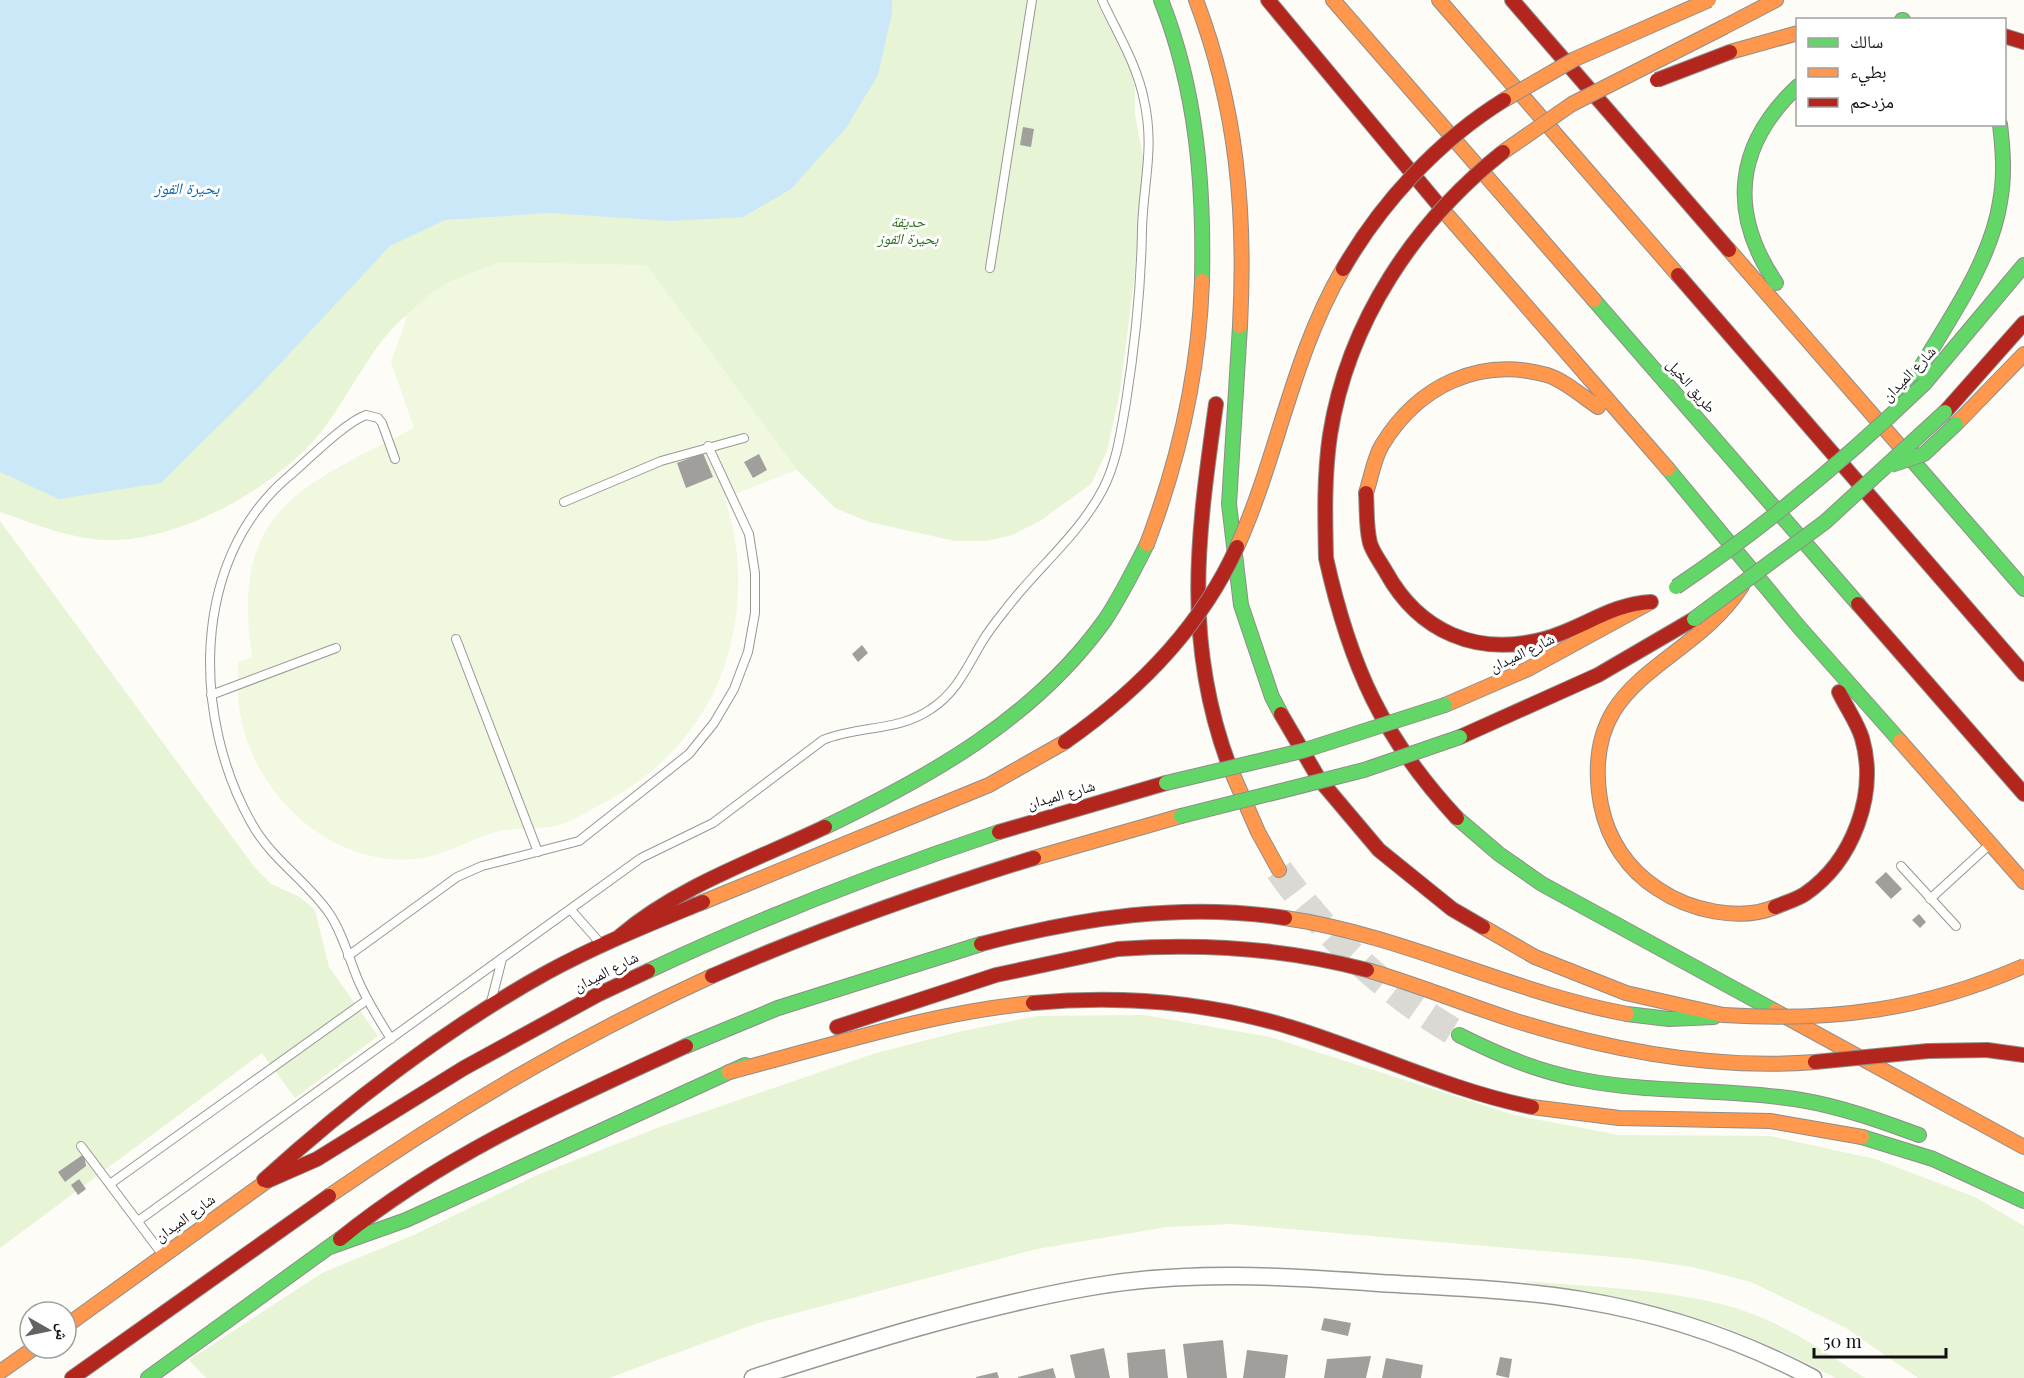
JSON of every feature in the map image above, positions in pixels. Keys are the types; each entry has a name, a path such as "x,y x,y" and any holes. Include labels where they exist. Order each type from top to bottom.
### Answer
{"main road":[{"path":"620,936 669,900 855,812 937,769 976,744 1023,708 1064,669 1096,632 1128,583 1152,537 1173,476 1190,382 1200,287 1202,190 1199,152 1185,74 1161,0"},
{"path":"1196,0 1213,45 1232,119 1238,157 1242,233 1229,504 1236,575 1253,644 1279,711 1315,773 1367,838 1436,900 1492,937 1550,966 1648,1000 1723,1015 1800,1019 1873,1012 1955,993 2024,966"},
{"path":"1268,0 1386,145 1659,459 1799,627 2024,882"},
{"name":"طريق الخيل","path":"1333,0 2024,794"},
{"path":"1439,0 2024,674"},
{"path":"1512,0 2024,588"},
{"path":"260,1184 322,1127 489,1008 602,944 989,785 1065,742 1112,709 1169,655 1208,602 1250,518 1314,327 1347,261 1390,201 1442,147 1508,97 1565,65 1709,0"},
{"path":"1776,0 1578,101 1515,141 1450,198 1409,248 1374,302 1347,362 1329,426 1323,492 1326,558 1332,590 1349,651 1375,709 1408,763 1435,796 1493,852 1542,884 2024,1147"},
{"path":"1578,101 1636,88 1730,52 1796,33"},
{"path":"2006,37 2024,42"},
{"path":"1796,87 1778,104 1756,135 1745,171 1743,208 1761,261 1770,276 1836,354 1855,394"},
{"path":"2001,126 2009,144 2018,181"},
{"path":"1224,351 1242,233"},
{"name":"شارع الميدان","path":"78,1317 260,1184 317,1159 525,1033 597,994 726,934 844,885 940,850 1079,806 1302,751 1445,705 1545,661 1676,587 1765,526 1812,489 1896,411 1919,380 1961,343 2024,265"},
{"path":"1919,380 1989,277"},
{"path":"72,1378 402,1147 488,1094 622,1020 752,960 894,904 1022,860 1181,816 1364,770 1460,737 1598,675 1694,619 1819,529 1891,465 1945,412 2024,323"},
{"path":"1891,465 1924,454 2024,354"},
{"path":"1651,602 1615,606 1560,634 1525,643 1487,644 1451,634 1419,615 1388,580 1370,537 1367,499 1374,462 1381,444 1402,413 1431,389 1482,369 1517,368 1551,376 1567,383 1595,404 1630,439 1659,459"},
{"path":"1218,390 1198,539 1196,602 1202,666 1215,729 1231,777 1247,814 1280,870"},
{"path":"1928,478 1963,504 2019,561"},
{"path":"1742,586 1722,617 1647,669 1624,694 1615,708 1603,739 1598,774 1599,792 1601,809 1614,842 1624,857 1648,883 1695,908 1739,913 1783,904 1814,886 1840,861 1858,830 1864,813 1869,777 1864,741 1850,708 1813,660 1799,627"},
{"path":"148,1378 330,1246 378,1208 429,1175 550,1110 631,1071 776,1009 998,938 1114,915 1191,910 1230,911 1326,924 1419,951 1552,995 1603,1008 1671,1020 1723,1015"},
{"path":"330,1246 361,1238 406,1220 729,1072 838,1027 945,990 1048,962 1118,949 1189,945 1230,946 1312,956 1391,977 1488,1012 1571,1036 1689,1059 1797,1063 1930,1049 1988,1050 2024,1055"},
{"path":"729,1072 974,1010 1084,1000 1157,1002 1230,1012 1308,1032 1458,1088 1529,1107 1606,1118 1770,1121 1844,1132 1916,1152 2024,1201"},
{"path":"1459,1035 1514,1060 1572,1078 1626,1087 1740,1093 1802,1100 1862,1115 1931,1141"},
{"path":"1953,1152 2024,1191"},
{"path":"0,1372 18,1359"}],"street":[{"path":"753,1378 862,1343 1049,1295 1135,1281 1236,1275 1511,1291 1582,1300 1652,1315 1721,1337 1813,1378"}],"lane":[{"path":"990,268 1032,0"},
{"path":"138,1221 641,858 713,823 824,740 837,734 885,728 913,720 947,698 961,681 984,639 1007,608 1078,526 1102,492 1117,453 1142,283 1143,219 1151,152 1140,82 1131,57 1102,0"},
{"path":"390,1039 367,1000 329,914 270,853 252,826 239,800 221,750 211,695 210,662 219,595 229,557 246,523 270,492 360,417 372,415 378,418 396,459"},
{"path":"564,502 631,473 708,446 744,438"},
{"path":"348,956 457,878 482,866 579,841 689,754 714,723 734,689 748,652 755,613 755,573 749,534 708,446"},
{"path":"456,639 538,852"},
{"path":"211,695 336,648"},
{"path":"1930,899 1990,844"},
{"path":"1900,866 1956,926"},
{"path":"571,910 602,944"},
{"path":"489,1008 502,959"},
{"path":"110,1184 367,1000"},
{"path":"81,1146 162,1254"}],"green space":[{"name":"حديقة بحيرة القوز","path":"0,0 1096,0 1130,68 1135,89 1135,114 1145,169 1120,392 1107,451 1091,484 1040,521 1012,535 986,541 955,541 869,522 835,508 797,470 646,265 425,309 407,315 383,339 331,418 303,452 257,489 230,505 173,529 145,537 103,540 58,532 0,512"},
{"path":"500,262 647,265 797,470 725,498 737,556 738,596 733,634 723,669 708,703 688,733 663,761 634,785 563,824 496,832 425,858 383,858 352,850 324,837 299,818 277,794 259,767 246,738 238,696 238,662 252,657 248,607 252,567 264,535 282,509 307,487 414,428 391,362 408,314 429,294 451,281"},
{"path":"0,521 255,868 271,884 300,897 315,910 329,967 378,1036 295,1098 262,1053 0,1248"},
{"path":"1144,1015 1270,1037 1514,1115 1619,1135 1770,1136 1875,1159 1975,1197 2024,1226 2024,1378 1918,1378 1846,1328 1751,1282 1692,1267 1637,1259 1231,1224 1167,1227 1037,1249 758,1323 609,1378 206,1378 189,1360 322,1273 416,1234 537,1175 660,1127 876,1053 958,1032 1037,1016"},
{"path":"1523,1281 1656,1292 1732,1307 1785,1328 1865,1378 1836,1378 1784,1352 1724,1327 1682,1314"}],"water":[{"name":"بحيرة القوز","path":"0,0 892,0 892,13 878,75 846,128 791,189 743,217 670,221 549,213 445,220 390,246 262,383 161,483 59,499 0,472"}],"building":[{"path":"1023,127 1034,129 1031,147 1020,145"},
{"path":"703,453 713,477 686,488 677,463"},
{"path":"759,454 767,470 753,478 744,462"},
{"path":"862,645 868,653 858,662 852,654"},
{"path":"1886,872 1902,889 1891,899 1875,882"},
{"path":"1919,914 1926,922 1920,928 1912,920"},
{"path":"84,1154 86,1166 65,1182 58,1172"},
{"path":"79,1179 86,1189 78,1195 71,1185"},
{"path":"1324,1318 1351,1323 1348,1336 1321,1330"},
{"path":"1223,1340 1227,1378 1187,1378 1183,1344"},
{"path":"1104,1348 1110,1378 1075,1378 1070,1355"},
{"path":"1165,1349 1168,1378 1129,1378 1127,1353"},
{"path":"1247,1350 1288,1355 1285,1378 1243,1378"},
{"path":"1371,1356 1366,1378 1324,1378 1327,1359"},
{"path":"1500,1357 1512,1359 1509,1378 1496,1375"},
{"path":"1386,1358 1423,1365 1421,1378 1382,1378"},
{"path":"1053,1368 1056,1378 1018,1378 1018,1377"},
{"path":"997,1372 999,1378 976,1378 976,1377"}],"tunnel":[{"path":"1279,870 1318,919 1360,962 1407,1001 1459,1035"}],"traffic: fast":[{"path":"1161,0 1183,69 1196,138 1202,209 1202,281"},
{"path":"1776,283 1750,231 1745,205 1745,180 1751,156 1761,132 1777,108 1796,88"},
{"path":"1898,407 1972,281 1994,229 2003,182 2000,126"},
{"path":"1924,384 2024,265"},
{"path":"1594,300 1858,604"},
{"path":"1240,326 1229,504 1241,605 1272,697 1281,714"},
{"path":"1676,587 1741,541 1804,491 1924,384"},
{"path":"1694,619 1825,522 1945,412"},
{"path":"1891,465 1924,454 1956,424"},
{"path":"1905,452 2024,589"},
{"path":"1668,469 1799,627 1900,741"},
{"path":"825,827 942,765 1014,715 1047,687 1105,620 1147,544"},
{"path":"1166,783 1302,751 1445,705"},
{"path":"1181,816 1364,770 1460,737"},
{"path":"1457,818 1499,854 1542,884 1775,1011"},
{"path":"648,971 822,896 999,832"},
{"path":"686,1046 778,1008 981,944"},
{"path":"1627,1014 1669,1019 1714,1017"},
{"path":"1459,1035 1519,1062 1567,1077 1637,1087 1774,1096 1801,1100 1846,1110 1919,1135"},
{"path":"330,1247 406,1220 745,1065"},
{"path":"1862,1137 1933,1159 2024,1201"},
{"path":"148,1378 340,1239"}],"traffic: slow":[{"path":"1196,0 1221,80 1236,160 1240,201 1242,283 1240,326"},
{"path":"1333,0 1594,300"},
{"path":"1439,0 1678,275"},
{"path":"1504,100 1575,59 1709,0"},
{"path":"1724,27 1776,0"},
{"path":"1503,152 1572,104 1724,27"},
{"path":"1730,52 1796,34"},
{"path":"1442,209 1668,469"},
{"path":"1729,250 1905,452"},
{"path":"1237,547 1264,477 1311,336 1325,302 1343,269"},
{"path":"1147,544 1178,448 1192,382 1202,281"},
{"path":"1956,424 2024,354"},
{"path":"1366,493 1379,450 1397,424 1413,406 1452,381 1474,373 1522,370 1553,377 1598,407"},
{"path":"1742,586 1719,614 1642,678 1621,701 1605,728 1598,762 1601,805 1604,818 1621,853 1637,873 1658,889 1684,903 1715,912 1746,913 1775,907"},
{"path":"1445,705 1528,669 1647,604"},
{"path":"1900,741 2024,882"},
{"path":"703,902 989,785 1065,742"},
{"path":"1230,768 1258,832 1279,870"},
{"path":"1034,858 1181,816"},
{"path":"1285,918 1372,937 1541,992 1627,1014"},
{"path":"1483,927 1535,957 1626,993 1723,1015"},
{"path":"1723,1015 1802,1016 1877,1010 1950,993 2024,966"},
{"path":"1367,970 1510,1019 1622,1048 1660,1055 1738,1063 1815,1062"},
{"path":"329,1196 421,1135 516,1077 613,1024 712,976"},
{"path":"729,1072 918,1022 1033,1003"},
{"path":"1775,1011 2024,1147"},
{"path":"1532,1107 1619,1118 1770,1121 1862,1137"},
{"path":"78,1317 267,1181"},
{"path":"0,1372 18,1359"}],"traffic: jam":[{"path":"1268,0 1442,209"},
{"path":"1512,0 1729,250"},
{"path":"2006,37 2024,42"},
{"path":"1657,80 1730,52"},
{"path":"1343,269 1375,221 1413,175 1456,134 1504,100"},
{"path":"1326,558 1325,511 1330,435 1339,393 1352,353 1369,314 1390,277 1414,242 1441,210 1503,152"},
{"path":"1678,275 2024,674"},
{"path":"1945,412 2024,323"},
{"path":"1216,404 1204,497 1198,587 1205,676 1215,721 1230,768"},
{"path":"1366,493 1369,537 1377,558 1400,593 1415,610 1452,635 1473,642 1496,645 1519,644 1558,635 1622,607 1651,602"},
{"path":"1065,742 1117,702 1164,656 1205,605 1237,547"},
{"path":"1326,558 1346,633 1372,698 1408,758 1457,818"},
{"path":"1858,604 2024,794"},
{"path":"1460,737 1598,675 1694,619"},
{"path":"1775,907 1805,894 1822,880 1836,864 1858,825 1867,781 1866,759 1860,732 1839,692"},
{"path":"1281,714 1319,779 1379,850 1452,909 1483,927"},
{"path":"999,832 1166,783"},
{"path":"620,936 643,918 693,888 825,827"},
{"path":"712,976 871,912 1034,858"},
{"path":"264,1180 329,1123 399,1069 472,1018 565,963 703,902"},
{"path":"981,944 1056,927 1132,915 1208,912 1246,913 1285,918"},
{"path":"1118,949 1150,947 1244,949 1305,957 1367,970"},
{"path":"837,1027 996,975 1118,949"},
{"path":"267,1181 317,1159 464,1068 597,995 648,971"},
{"path":"1033,1003 1130,1000 1195,1006 1259,1018 1320,1037 1470,1091 1532,1107"},
{"path":"340,1239 421,1181 463,1156 551,1109 686,1046"},
{"path":"1987,1050 2024,1055"},
{"path":"1815,1062 1928,1051 1987,1050"},
{"path":"72,1378 329,1196"}]}
